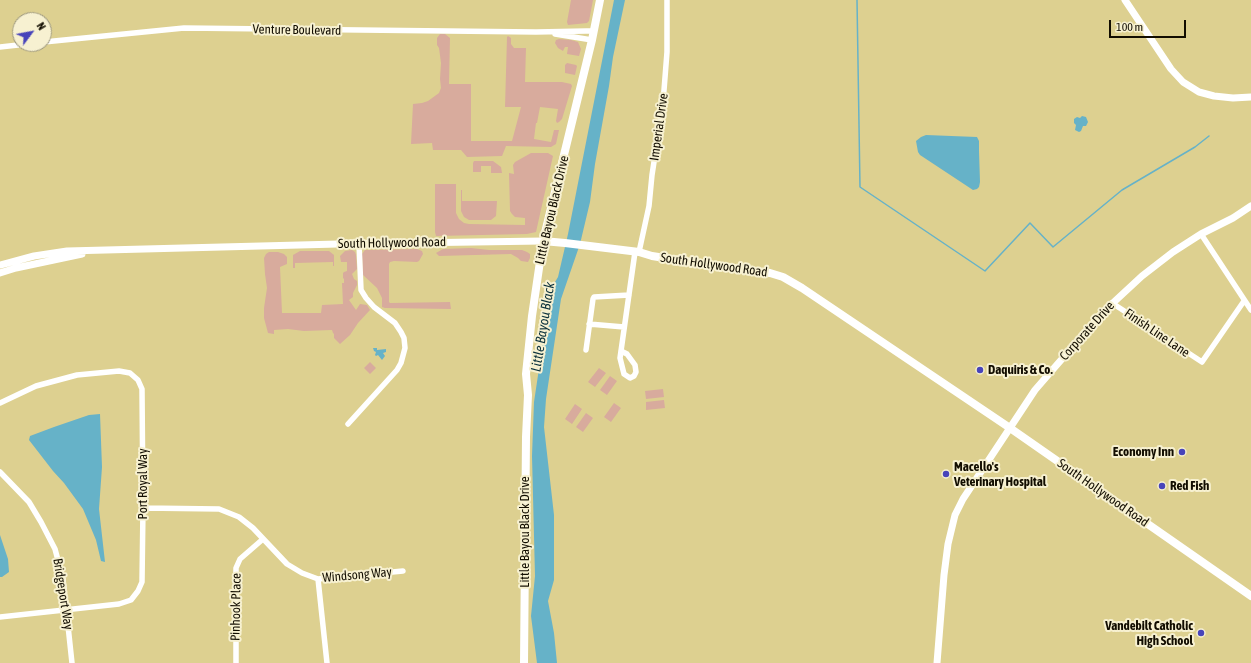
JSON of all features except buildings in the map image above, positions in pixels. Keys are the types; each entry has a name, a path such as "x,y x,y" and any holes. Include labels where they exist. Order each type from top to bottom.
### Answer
{"main road":[{"name":"Little Bayou Black Drive","path":"524,663 526,437 528,395 526,374 532,316 543,242 593,36 600,0"},
{"name":"South Hollywood Road","path":"543,242 565,243 637,252 652,256 770,273 783,277 802,288 1010,428 1251,596"}],"street":[{"name":"Imperial Drive","path":"621,351 637,252 649,206 652,175 663,103 667,52 668,0"},
{"path":"1125,0 1171,69 1183,82 1199,92 1214,96 1233,98 1251,97"},
{"name":"Venture Boulevard","path":"52,41 184,28 550,33 593,36"},
{"path":"0,46 12,45"},
{"name":"Corporate Drive","path":"937,663 947,552 955,515 963,499 1035,390 1101,314 1150,269 1201,234 1233,218 1251,206"},
{"path":"1201,234 1251,310"},
{"name":"South Hollywood Road","path":"0,265 34,256 66,251 359,244 543,242"},
{"path":"348,424 397,370 401,363 405,348 395,329 366,298 361,290 359,244"},
{"name":"South Hollywood Road","path":"0,273 22,266 104,250"},
{"path":"586,350 592,299 594,297 629,295"},
{"name":"Finish Line Lane","path":"1112,303 1202,362 1244,301"},
{"path":"589,324 624,327"},
{"name":"Port Royal Way","path":"0,402 36,386 77,375 118,371 130,373 138,380 142,389 143,508 142,582 138,591 131,600 119,604 0,617"},
{"name":"Bridgeport Way","path":"0,472 29,502 55,549 63,579 72,663"},
{"name":"Windsong Way","path":"143,508 219,509 240,517 253,528 287,564 318,580 403,571"},
{"name":"Pinhook Place","path":"236,663 236,568 240,559 263,539"},
{"path":"318,580 327,663"}],"shaded area":[{"path":"571,0 593,0 589,21 587,23 568,25 567,22"},
{"path":"440,34 445,34 450,38 449,84 471,84 471,141 512,141 521,107 505,107 508,36 511,38 511,44 514,48 526,48 525,82 562,82 571,84 572,86 562,119 559,122 557,123 556,121 558,109 540,107 534,139 551,142 554,130 559,130 556,144 551,147 506,146 502,156 467,157 461,150 433,150 432,143 411,144 413,104 428,101 439,93 441,88 441,63 439,48 437,45 437,38"},
{"path":"559,39 578,42 581,49 579,56 567,54 568,47 565,47 563,51 558,48 555,43 556,40"},
{"path":"567,63 577,66 575,75 565,73 565,65"},
{"path":"531,153 548,153 553,156 536,232 527,234 436,236 435,184 456,184 456,213 459,219 464,223 525,225 525,218 515,217 510,211 509,173 514,174 513,165 515,162"},
{"path":"474,161 493,161 501,167 502,173 491,173 491,166 481,166 481,172 473,172"},
{"path":"461,190 462,201 497,201 496,216 491,220 469,220 464,217 461,211"},
{"path":"471,248 489,250 522,250 530,254 530,258 528,262 521,261 511,254 439,256 436,253 443,249"},
{"path":"417,249 422,251 423,254 417,262 390,262 389,302 450,302 451,309 382,307 382,298 377,288 363,275 362,254 365,250"},
{"path":"352,250 356,255 357,269 352,274 354,279 357,281 357,285 353,293 353,297 349,300 356,310 360,304 367,305 370,310 358,323 350,335 340,344 334,338 332,330 304,331 288,329 274,330 274,334 268,333 264,318 267,288 264,258 266,254 269,252 278,252 287,257 287,264 280,267 282,313 321,313 322,305 343,304 342,283 344,283 343,273 347,271 347,262 341,262 340,256 345,251"},
{"path":"300,251 329,251 334,255 334,266 333,262 295,263 295,268 293,268 293,255"},
{"path":"370,362 376,368 370,374 364,368"},
{"path":"599,368 606,373 595,387 588,382"},
{"path":"610,376 617,381 607,395 600,390"},
{"path":"663,389 664,397 646,399 645,391"},
{"path":"664,400 665,408 646,410 646,402"},
{"path":"614,403 621,408 611,422 604,417"},
{"path":"575,404 582,409 572,424 565,419"},
{"path":"586,413 593,418 583,432 576,427"}],"water":[{"path":"614,0 625,0 613,57 590,202 580,244 561,299 546,399 544,427 554,515 554,580 548,601 554,633 557,663 537,663 531,616 535,576 532,456 534,402 550,295 552,287 558,277 568,234"},
{"path":"1082,116 1086,117 1088,122 1079,132 1075,130 1076,125 1074,123 1074,119"},
{"path":"926,135 977,137 979,141 980,182 977,189 973,190 920,155 916,141"},
{"path":"373,348 377,348 377,350 386,349 386,352 383,353 385,356 382,360 378,355 375,355 376,352"},
{"path":"100,414 102,467 99,509 105,562 101,561 96,540 83,509 29,440 30,436 54,427 89,415"},
{"path":"0,535 8,559 9,572 2,577 0,577"}],"waterway":[{"path":"857,0 860,187 985,271 1030,223 1053,247 1122,190 1195,147 1209,136"}],"place":[{"name":"Daquiris & Co.","path":"980,370"},
{"name":"Economy Inn","path":"1182,452"},
{"name":"Macello's Veterinary Hospital","path":"946,474"},
{"name":"Red Fish","path":"1162,486"},
{"name":"Vandebilt Catholic High School","path":"1201,633"}],"water label":[{"name":"Little Bayou Black","path":"543,327"}]}
